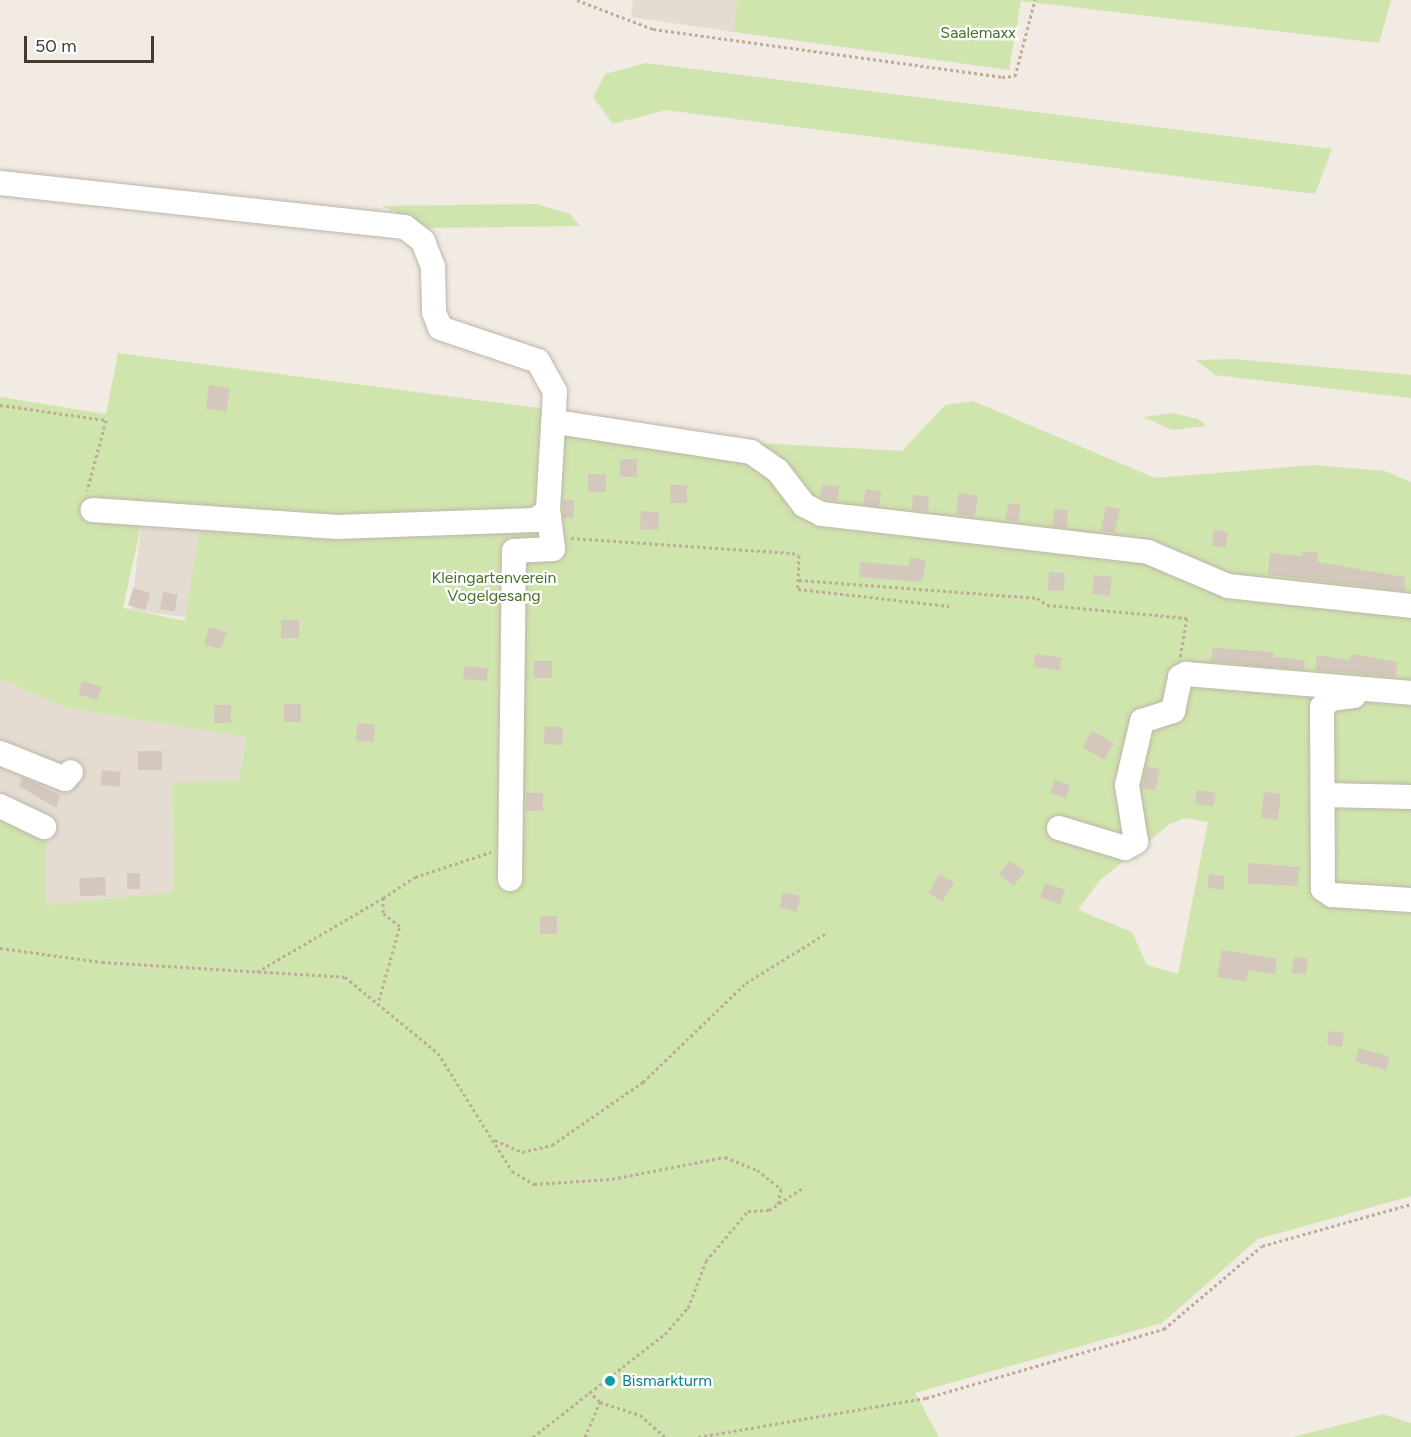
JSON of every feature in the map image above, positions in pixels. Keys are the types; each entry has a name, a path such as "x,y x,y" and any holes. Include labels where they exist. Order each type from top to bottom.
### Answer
{"lane":[{"path":"0,183 405,227 423,241 434,267 434,312 440,328 538,362 555,392 556,422 548,511 553,549 514,550 510,879"},
{"path":"556,422 751,452 778,471 804,505 822,514 1148,552 1228,586 1411,606"},
{"path":"93,510 337,527 535,520 548,511"},
{"path":"1059,828 1125,848 1136,842 1127,785 1142,721 1173,711 1180,677 1186,674 1381,693 1411,693"},
{"path":"1381,693 1331,699 1322,707 1325,795 1323,889 1332,895 1411,900"},
{"path":"0,753 65,779 71,772"},
{"path":"1325,795 1411,797"},
{"path":"0,806 44,827"}],"path":[{"path":"578,0 653,29 1002,77 1015,76 1035,0"},
{"path":"0,405 106,420 87,492 93,510"},
{"path":"552,537 792,552 800,555 798,589 949,606"},
{"path":"799,580 1037,598 1047,605 1187,618 1179,663 1186,674"},
{"path":"256,973 383,898 448,863 510,846"},
{"path":"379,1000 400,926 383,913 383,898"},
{"path":"493,1139 522,1152 552,1145 643,1082 746,983 825,934"},
{"path":"0,948 256,973 345,977 379,1000 438,1053 512,1171 534,1184 612,1179 725,1157 757,1170 781,1189 778,1204"},
{"path":"534,1437 589,1391 665,1334 688,1308 706,1261 748,1211 778,1204 804,1187"},
{"path":"698,1437 926,1398 1164,1329 1262,1246 1411,1204"},
{"path":"589,1391 600,1402 640,1415 665,1437"},
{"path":"585,1437 600,1402"}],"shaded area":[{"path":"633,0 737,0 734,32 631,17"},
{"path":"142,521 200,528 189,617 131,610"},
{"path":"0,679 67,708 246,737 239,780 172,784 174,892 46,905 46,823 0,803"}],"green space":[{"name":"Saalemaxx","path":"737,0 1391,0 1379,43 1021,1 1009,70 734,32"},
{"path":"646,63 1332,149 1315,194 666,110 613,124 593,97 605,74"},
{"path":"536,204 570,214 580,226 430,228 382,206"},
{"name":"Kleingartenverein Vogelgesang","path":"118,353 539,408 565,428 758,443 902,451 945,405 973,401 1155,478 1314,465 1385,471 1411,482 1411,1196 1258,1239 1162,1323 915,1393 939,1437 0,1437 0,803 46,823 46,905 174,892 172,783 239,780 246,737 67,708 0,679 0,397 106,414","holes":["142,521 200,528 185,621 123,608","1185,818 1208,822 1178,974 1147,965 1132,932 1078,910 1100,880 1170,824"]},
{"path":"1234,359 1411,375 1411,398 1215,375 1196,360"},
{"path":"1172,413 1198,419 1207,426 1172,430 1144,417"},
{"path":"1383,1414 1411,1423 1411,1437 1293,1437"}],"building":[{"path":"209,385 230,388 226,412 206,409"},
{"path":"620,459 637,459 637,477 620,477"},
{"path":"588,474 606,474 606,492 588,492"},
{"path":"670,485 687,485 687,503 670,503"},
{"path":"822,485 839,486 837,501 820,497"},
{"path":"866,489 882,492 879,508 863,505"},
{"path":"959,493 978,496 974,517 956,514"},
{"path":"913,495 929,496 928,511 912,510"},
{"path":"563,500 574,500 574,518 563,518"},
{"path":"1008,503 1021,505 1018,522 1005,520"},
{"path":"1106,506 1120,509 1114,533 1101,530"},
{"path":"1054,509 1068,510 1067,528 1053,527"},
{"path":"641,511 659,512 658,530 640,529"},
{"path":"1214,530 1228,532 1226,548 1212,546"},
{"path":"1303,551 1318,553 1317,562 1405,577 1405,591 1268,575 1270,553 1302,556"},
{"path":"910,557 926,560 922,582 859,577 860,562 908,566"},
{"path":"1049,572 1065,573 1064,591 1048,590"},
{"path":"1094,575 1112,577 1110,596 1092,594"},
{"path":"133,588 150,593 145,610 128,605"},
{"path":"163,592 178,595 174,612 160,609"},
{"path":"281,620 299,620 299,638 281,638"},
{"path":"209,627 226,632 221,649 204,644"},
{"path":"1213,648 1274,652 1273,657 1305,660 1304,670 1211,662"},
{"path":"1035,654 1062,658 1060,671 1033,667"},
{"path":"1351,654 1398,662 1395,677 1315,670 1317,655 1350,660"},
{"path":"534,661 552,661 552,678 534,678"},
{"path":"464,666 488,668 487,681 463,679"},
{"path":"82,681 101,686 98,700 78,695"},
{"path":"284,704 301,704 301,722 284,722"},
{"path":"214,705 231,705 231,723 214,723"},
{"path":"357,723 375,724 374,742 356,741"},
{"path":"545,726 563,727 562,745 544,744"},
{"path":"1092,731 1114,743 1105,760 1083,748"},
{"path":"138,751 162,751 162,770 138,770"},
{"path":"1146,766 1160,769 1155,790 1141,788"},
{"path":"102,770 121,772 119,787 100,785"},
{"path":"22,777 60,795 56,808 19,786"},
{"path":"1054,780 1070,785 1066,798 1050,793"},
{"path":"1197,790 1216,793 1214,807 1195,804"},
{"path":"1264,792 1281,794 1278,820 1261,818"},
{"path":"526,793 543,793 543,811 526,811"},
{"path":"1010,860 1025,872 1013,886 999,874"},
{"path":"1248,863 1300,867 1297,886 1248,884"},
{"path":"127,873 140,873 140,889 127,889"},
{"path":"940,874 954,883 942,902 928,892"},
{"path":"1209,874 1225,876 1223,890 1207,888"},
{"path":"105,877 106,895 80,896 79,878"},
{"path":"1045,883 1065,890 1060,904 1040,897"},
{"path":"783,892 801,896 797,912 779,908"},
{"path":"540,916 557,916 557,934 540,934"},
{"path":"1222,950 1277,959 1275,974 1248,970 1246,982 1217,977"},
{"path":"1294,957 1308,959 1306,975 1292,973"},
{"path":"1329,1031 1344,1033 1342,1047 1327,1045"},
{"path":"1359,1048 1390,1057 1386,1070 1355,1061"}],"place":[{"name":"Bismarkturm","path":"610,1381"}]}
